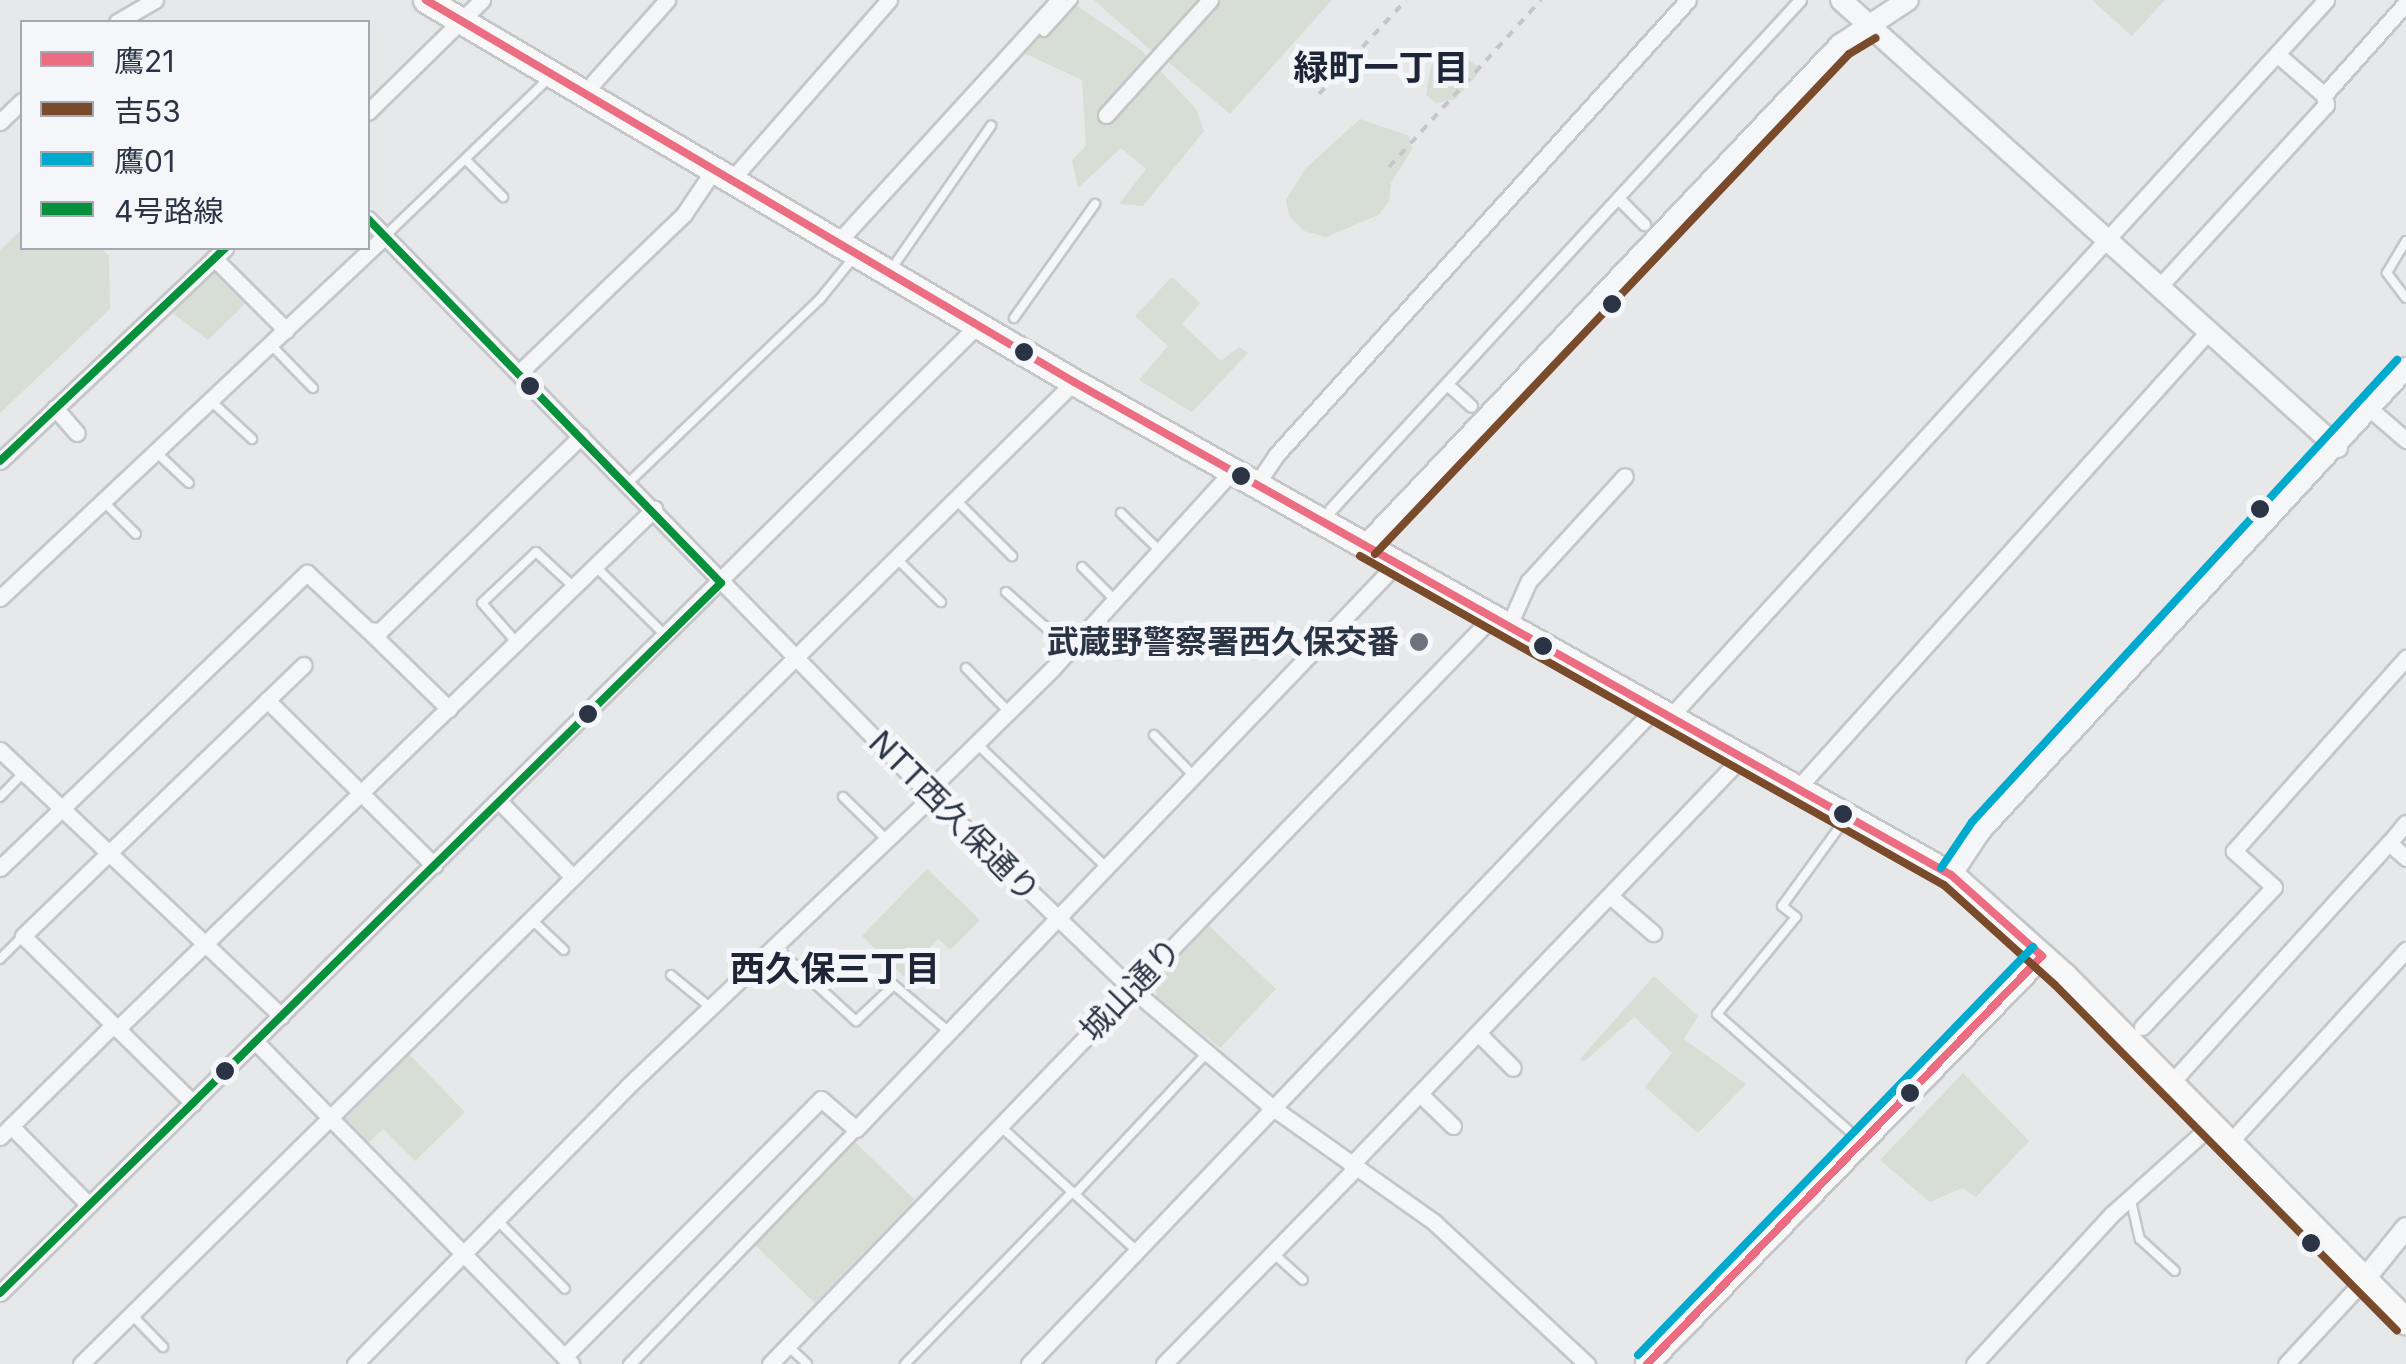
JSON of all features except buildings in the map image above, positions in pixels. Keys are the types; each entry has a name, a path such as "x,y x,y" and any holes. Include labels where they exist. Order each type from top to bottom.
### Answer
{"main road":[{"path":"426,0 1074,382 1397,563 1503,615 1662,713 1950,874 2042,956 2406,1321"},
{"path":"1647,1364 2042,956"}],"street":[{"path":"120,20 154,0"},
{"path":"370,110 482,0"},
{"path":"594,82 667,0"},
{"path":"519,373 684,214 889,0"},
{"path":"848,248 1059,0"},
{"path":"1106,114 1210,0"},
{"path":"1256,485 1277,454 1688,0"},
{"path":"1331,508 1800,0"},
{"path":"1841,0 2338,448"},
{"path":"1366,545 1841,44 1908,0"},
{"path":"1029,1364 1273,1108 1662,713 2326,0"},
{"path":"2324,95 2406,2"},
{"path":"2159,287 2326,105 2324,95 2277,54"},
{"path":"0,122 20,103"},
{"path":"1618,198 1644,224"},
{"name":"NTT西久保通り","path":"370,221 929,795 1056,918 1205,1055 1353,1167 1434,1222 1587,1364"},
{"path":"0,598 385,236"},
{"path":"0,460 220,253 286,330"},
{"path":"0,1292 978,325"},
{"path":"1797,789 2208,332"},
{"path":"1950,874 1982,830 2338,448 2406,368"},
{"path":"81,1364 1074,382"},
{"path":"1448,385 1472,406"},
{"path":"55,408 77,434"},
{"path":"2370,409 2406,440"},
{"path":"368,630 380,631 581,436"},
{"path":"355,1364 710,1008 887,840 1232,472"},
{"name":"城山通り","path":"770,1364 1132,989 1503,615 1624,476"},
{"path":"89,1205 6,1132 654,510"},
{"path":"629,1364 1056,918 1196,778 1397,563"},
{"path":"0,868 307,574 450,709"},
{"path":"2142,1027 2274,887 2234,851 2406,658"},
{"path":"193,1103 23,936 304,664"},
{"path":"267,700 434,865"},
{"path":"0,750 281,1016"},
{"path":"1164,1364 1741,758"},
{"path":"499,801 572,876"},
{"path":"2171,1084 2406,823"},
{"path":"2389,842 2406,858"},
{"path":"1610,896 1653,933"},
{"path":"1974,1364 2130,1201 2219,1134 2406,950"},
{"path":"1478,1033 1513,1068"},
{"path":"256,1041 465,1253 564,1362 821,1099 856,1129"},
{"path":"1420,1094 1453,1126"},
{"path":"2286,1364 2406,1228"}],"lane":[{"path":"1044,32 1073,0"},
{"path":"385,236 544,84"},
{"path":"897,261 992,126"},
{"path":"465,160 502,197"},
{"path":"1014,318 1094,204"},
{"path":"2406,241 2386,274 2406,298"},
{"path":"628,482 820,299 848,248"},
{"path":"270,344 313,388"},
{"path":"210,401 252,439"},
{"path":"156,452 189,483"},
{"path":"957,501 1012,556"},
{"path":"104,502 136,534"},
{"path":"1120,514 1158,549"},
{"path":"518,643 482,604 522,564 536,552 575,588"},
{"path":"896,558 941,602"},
{"path":"596,567 666,636"},
{"path":"1082,567 1114,598"},
{"path":"1006,592 1070,649"},
{"path":"966,668 1010,712"},
{"path":"1154,735 1196,778"},
{"path":"978,744 1106,867"},
{"path":"0,797 24,772"},
{"path":"842,797 887,840"},
{"path":"1838,829 1782,906 1796,917 1716,1014 1848,1130"},
{"path":"530,918 564,950"},
{"path":"0,958 23,936"},
{"path":"775,948 856,1021 894,985 948,1031"},
{"path":"671,976 710,1008"},
{"path":"905,1364 1205,1055"},
{"path":"1000,1126 1138,1252"},
{"path":"2130,1201 2140,1239 2175,1271"},
{"path":"497,1220 565,1289"},
{"path":"1273,1252 1303,1280"},
{"path":"131,1314 163,1347"},
{"path":"788,1346 807,1364"}],"path":[{"path":"1319,94 1406,0"},
{"path":"1389,167 1541,0"}],"shaded area":[{"path":"1069,0 1141,50 1196,109 1204,131 1143,206 1119,204 1146,169 1121,148 1078,188 1072,160 1086,146 1082,80 1024,53"},
{"path":"1094,0 1202,0 1154,53"},
{"path":"1218,0 1332,0 1230,114 1165,59"},
{"path":"2092,0 2165,0 2132,36"},
{"path":"1457,51 1478,67 1477,75 1455,99 1436,103 1426,95 1431,66 1440,55"},
{"path":"1360,119 1409,136 1412,149 1391,183 1389,202 1378,215 1326,237 1304,231 1289,216 1286,200 1305,169"},
{"path":"20,231 20,250 103,250 109,256 110,309 0,413 0,250"},
{"path":"212,269 249,300 208,340 170,311"},
{"path":"1172,277 1200,303 1182,324 1221,361 1239,347 1248,353 1192,412 1139,380 1168,346 1135,316"},
{"path":"927,869 980,920 950,950 938,939 930,947 941,958 914,986 862,936"},
{"path":"1207,924 1276,989 1220,1048 1157,997 1154,981"},
{"path":"1654,976 1698,1016 1684,1039 1746,1084 1698,1133 1645,1087 1672,1053 1634,1017 1584,1062 1580,1059"},
{"path":"406,1051 465,1112 415,1161 383,1129 366,1145 343,1121 344,1112"},
{"path":"1963,1073 2029,1141 1976,1197 1962,1188 1930,1202 1880,1160"},
{"path":"854,1141 915,1200 815,1303 754,1244"}],"transit line":[{"name":"鷹21","path":"426,0 1074,382 1951,875 2042,956"},
{"name":"吉53","path":"1375,554 1849,54 1876,38"},
{"name":"4号路線","path":"0,1293 721,583 370,221"},
{"name":"4号路線","path":"0,461 223,250"},
{"name":"鷹01","path":"1941,868 1972,822 2397,360"},
{"name":"吉53","path":"1360,556 1944,885 2055,985 2397,1330"},
{"name":"鷹01","path":"1638,1355 2033,947"},
{"name":"鷹21","path":"1647,1364 2042,956"}],"place":[{"name":"武蔵野警察署西久保交番","path":"1419,642"}],"district":[{"name":"緑町一丁目","path":"1381,67"},
{"name":"西久保三丁目","path":"835,968"}]}
